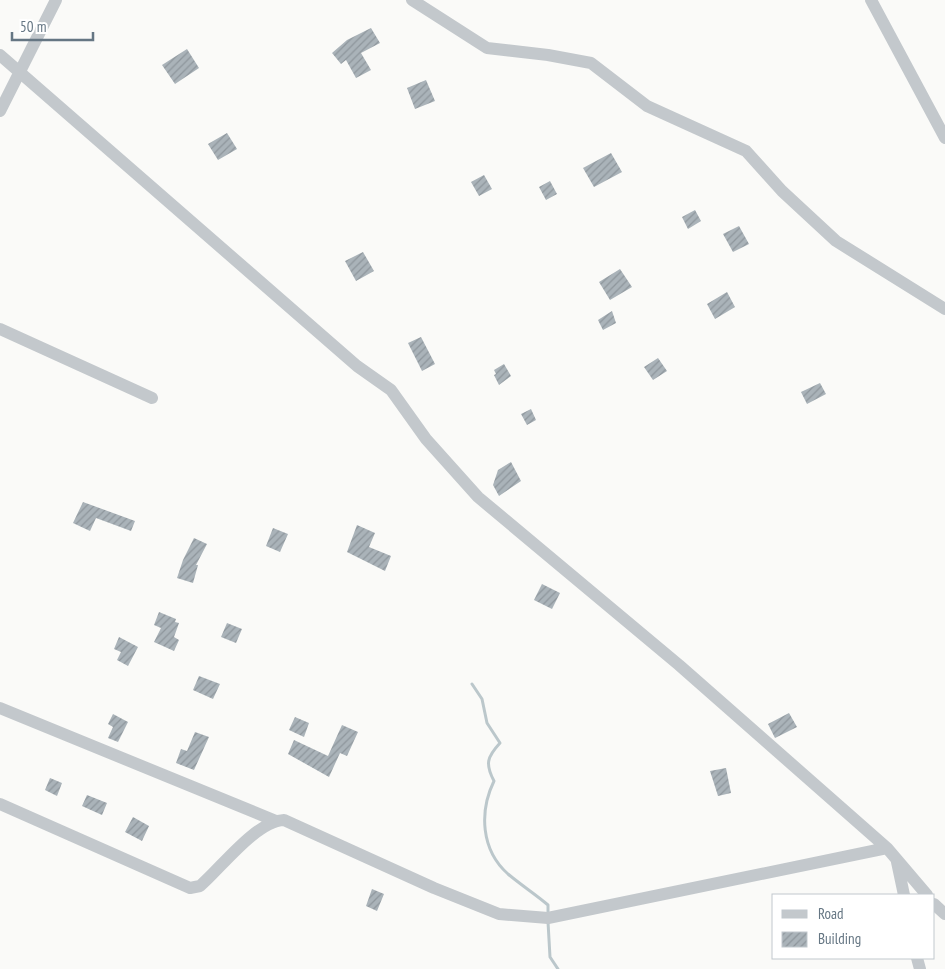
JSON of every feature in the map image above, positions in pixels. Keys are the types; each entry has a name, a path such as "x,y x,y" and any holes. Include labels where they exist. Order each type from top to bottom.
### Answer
{"street":[{"path":"0,111 56,0"},
{"path":"412,0 487,48 548,55 591,63 647,106 746,151 782,191 836,241 945,309"},
{"path":"871,0 945,138"},
{"path":"0,55 18,73 357,366 391,390 426,440 478,497 679,665 887,848 926,894"},
{"path":"0,329 152,398"},
{"path":"0,708 276,820 284,820 434,888 499,914 548,918 887,848"},
{"path":"0,804 190,888 200,886 259,830 276,820"},
{"path":"897,859 904,894"},
{"path":"935,905 945,914"}],"building":[{"path":"371,28 380,43 361,53 371,70 356,78 346,60 341,64 332,53 347,40"},
{"path":"187,49 199,68 175,84 162,65"},
{"path":"426,80 435,101 415,109 407,88"},
{"path":"227,133 237,149 218,160 208,144"},
{"path":"611,153 622,172 594,187 583,168"},
{"path":"484,175 492,189 479,196 471,182"},
{"path":"550,181 557,194 546,200 539,187"},
{"path":"695,210 701,221 688,229 682,217"},
{"path":"739,226 749,244 733,252 723,234"},
{"path":"363,252 374,271 356,281 345,261"},
{"path":"620,269 632,287 610,300 599,282"},
{"path":"727,292 735,307 715,319 707,304"},
{"path":"612,311 616,323 603,330 598,320"},
{"path":"421,337 435,364 422,371 408,343"},
{"path":"658,358 667,371 653,380 644,367"},
{"path":"504,364 511,376 499,385 494,375 496,374 494,370"},
{"path":"820,383 826,394 807,404 801,392"},
{"path":"531,409 536,420 527,425 521,414"},
{"path":"511,462 521,481 499,496 493,485 498,470"},
{"path":"83,502 135,521 131,531 96,518 90,531 73,523"},
{"path":"357,525 375,533 369,547 391,556 385,571 347,552"},
{"path":"273,528 288,534 280,552 266,546"},
{"path":"194,538 207,544 196,565 198,565 193,583 177,578 183,560"},
{"path":"542,584 560,593 552,609 534,600"},
{"path":"159,612 176,619 175,622 179,623 174,637 179,640 174,651 154,642 161,628 154,625"},
{"path":"227,623 242,629 236,643 221,637"},
{"path":"119,637 138,647 128,666 117,660 121,652 114,649"},
{"path":"199,676 220,684 213,699 193,690"},
{"path":"789,713 797,727 775,738 768,724"},
{"path":"113,714 128,722 118,742 108,738 113,727 108,724"},
{"path":"295,717 309,723 304,737 289,730"},
{"path":"342,725 358,732 347,756 340,753 329,777 288,754 294,740 328,756"},
{"path":"195,732 209,737 194,770 176,763 181,749 187,751"},
{"path":"726,768 731,793 718,796 710,771"},
{"path":"50,778 62,783 57,796 45,790"},
{"path":"87,795 107,803 102,815 82,806"},
{"path":"133,817 149,826 142,841 125,832"},
{"path":"372,889 384,894 377,911 366,906"}],"waterway":[{"path":"472,684 482,699 487,723 500,743 492,752 489,761 489,770 494,781 486,805 485,830 488,842 492,854 508,874 548,905 548,916"},
{"path":"548,922 550,957 558,969"}]}
